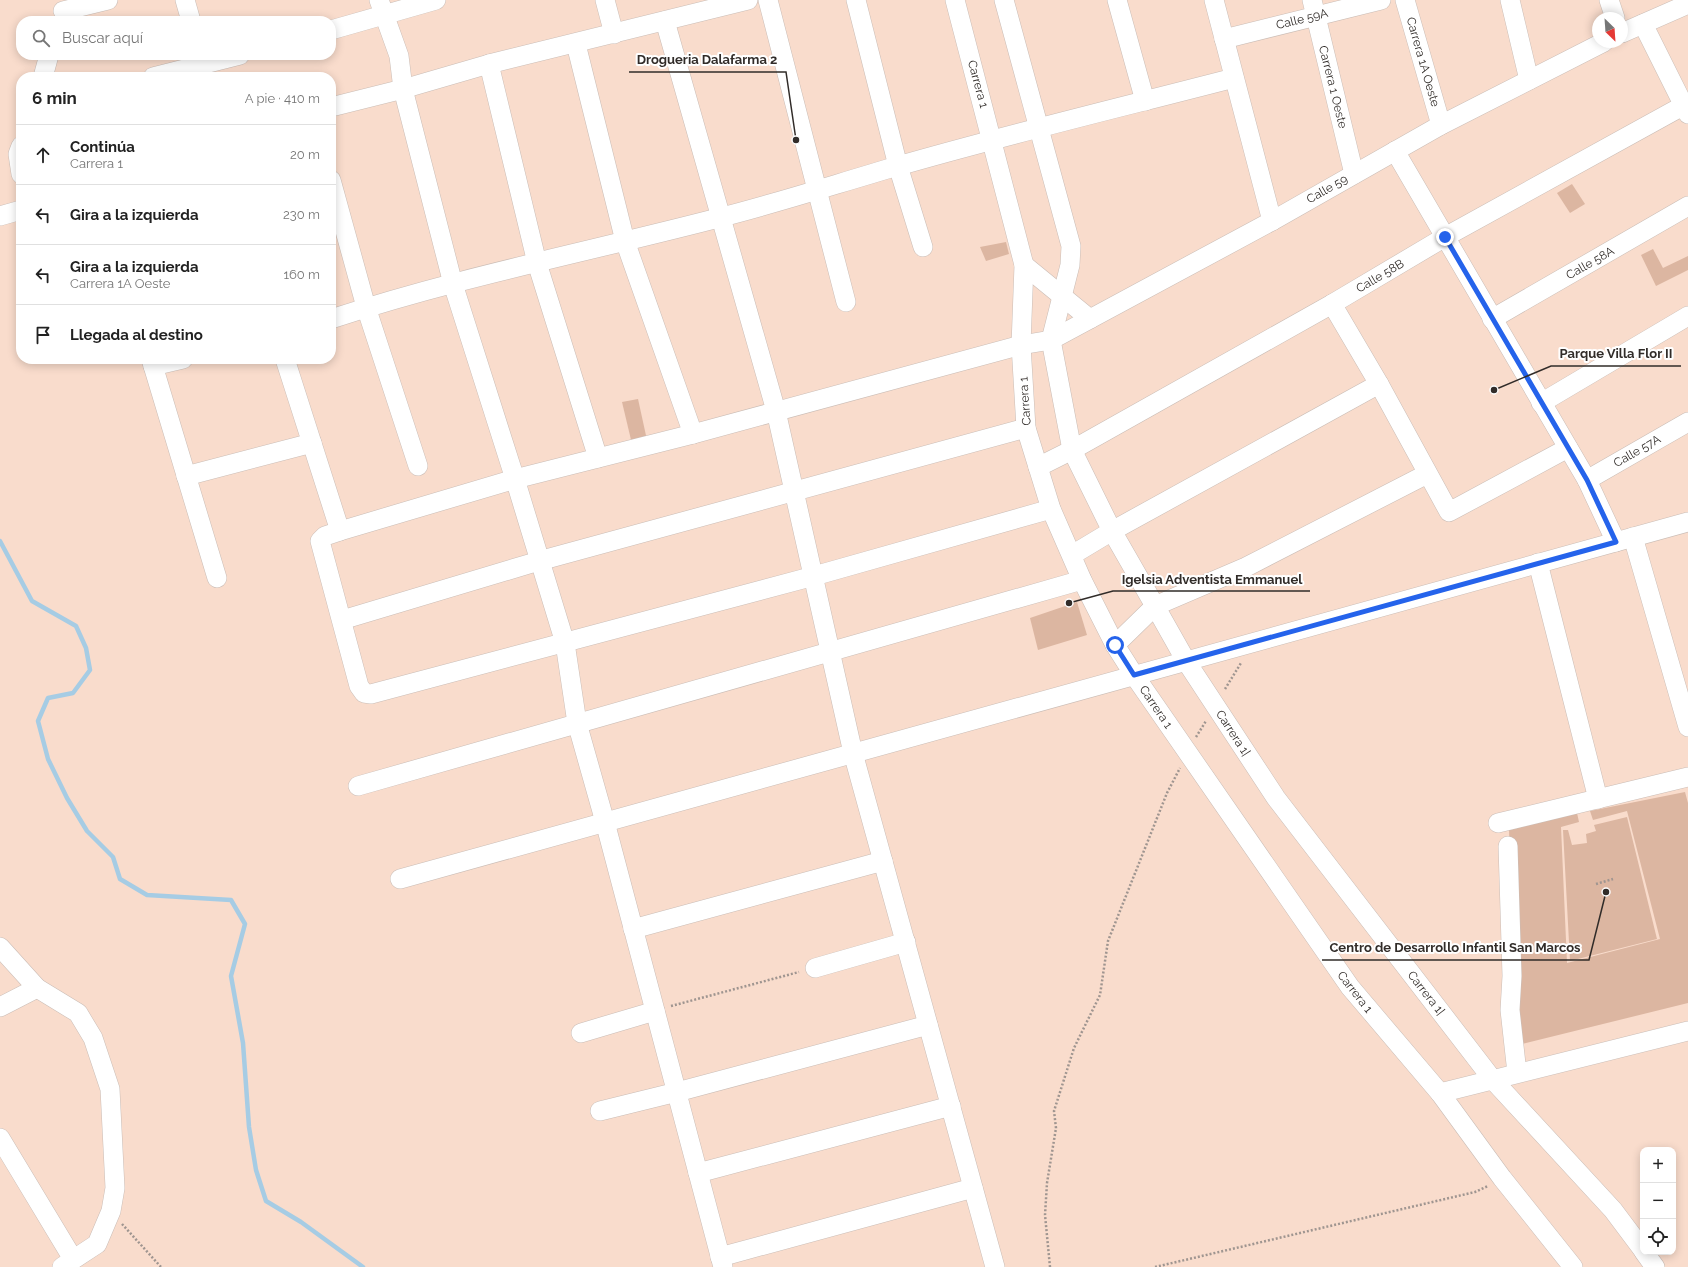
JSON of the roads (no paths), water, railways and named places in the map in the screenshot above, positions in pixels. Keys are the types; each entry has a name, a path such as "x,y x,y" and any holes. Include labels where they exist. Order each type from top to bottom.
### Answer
{"street":[{"path":"62,11 108,0"},
{"path":"185,0 190,16"},
{"path":"336,28 382,8 436,0"},
{"path":"605,0 614,34"},
{"path":"336,106 403,89 488,64 576,44 748,0"},
{"path":"768,0 846,302"},
{"path":"856,0 898,166 923,247"},
{"name":"Carrera 1","path":"955,0 993,141 1024,265 1021,345 1026,428 1051,509 1082,580 1115,645 1134,675 1187,754 1350,987 1440,1093 1502,1178 1573,1267"},
{"path":"1004,0 1071,246 1070,265 1051,340"},
{"path":"1117,0 1145,101"},
{"path":"1214,0 1272,221"},
{"name":"Calle 59A","path":"1224,39 1314,8 1381,0"},
{"name":"Carrera 1A Oeste","path":"1405,0 1441,125"},
{"path":"1510,0 1529,80"},
{"path":"1609,0 1613,12"},
{"path":"1628,30 1688,4"},
{"path":"382,8 399,56 403,89 453,284 565,643 577,723 605,822 721,1262 973,1188"},
{"name":"Carrera 1 Oeste","path":"1314,8 1354,174"},
{"path":"665,21 776,411 853,753 995,1267"},
{"path":"1643,24 1686,108"},
{"path":"576,44 625,241 692,434"},
{"name":"Calle 59","path":"342,620 320,541 325,536 515,479 692,434 1021,345 1051,340 1272,221 1441,125 1592,48"},
{"path":"44,72 47,60"},
{"path":"176,72 224,60"},
{"path":"488,64 537,263 598,458"},
{"path":"336,316 453,284 722,217 817,191 898,166 1234,78"},
{"name":"Calle 58B","path":"1038,467 1072,450 1332,304 1445,237 1686,108"},
{"path":"1396,151 1541,403 1587,480 1625,539 1688,727"},
{"path":"336,198 366,307 418,466"},
{"name":"Calle 58A","path":"1492,319 1688,206"},
{"path":"0,216 16,211"},
{"path":"1024,265 1090,319"},
{"path":"1332,304 1379,384 1449,512 1568,448"},
{"path":"1541,403 1688,316"},
{"name":"Carrera 1|","path":"1051,340 1072,450 1112,530 1186,661 1214,705 1276,798 1493,1080 1613,1210 1640,1246"},
{"path":"152,364 217,578"},
{"path":"287,364 340,531"},
{"path":"1072,555 1112,530 1379,384"},
{"name":"Calle 57A","path":"1587,480 1688,422"},
{"path":"1026,428 539,561 342,620 359,686 364,693 371,694 814,576 1051,509"},
{"path":"186,476 312,443"},
{"path":"1115,645 1155,606 1246,568 1427,474"},
{"path":"400,879 1688,522"},
{"path":"1538,563 1598,799"},
{"path":"358,786 1082,580"},
{"path":"1498,823 1688,777"},
{"path":"1508,846 1512,976 1510,1010 1517,1074"},
{"path":"633,929 883,862"},
{"path":"815,968 906,942"},
{"path":"0,946 37,988 78,1014 93,1038 108,1081 110,1089 115,1188 111,1211 97,1244 68,1263 0,1138"},
{"path":"0,1007 37,988"},
{"path":"581,1033 655,1011"},
{"path":"600,1111 928,1025"},
{"path":"1440,1093 1688,1030"},
{"path":"698,1173 951,1106"},
{"name":"Carrera 1|","path":"1647,1255 1655,1267"}],"waterway":[{"path":"0,541 32,601 76,626 86,648 90,670 73,693 48,698 38,721 48,759 67,798 87,831 113,857 120,879 147,895 231,900 245,924 231,976 243,1043 249,1127 256,1170 266,1201 301,1222 363,1267"}],"place":[{"name":"Drogueria Dalafarma 2","path":"796,140"},
{"name":"Parque Villa Flor II","path":"1494,390"},
{"name":"Igelsia Adventista Emmanuel","path":"1069,603"},
{"name":"Centro de Desarrollo Infantil San Marcos","path":"1606,892"}]}
